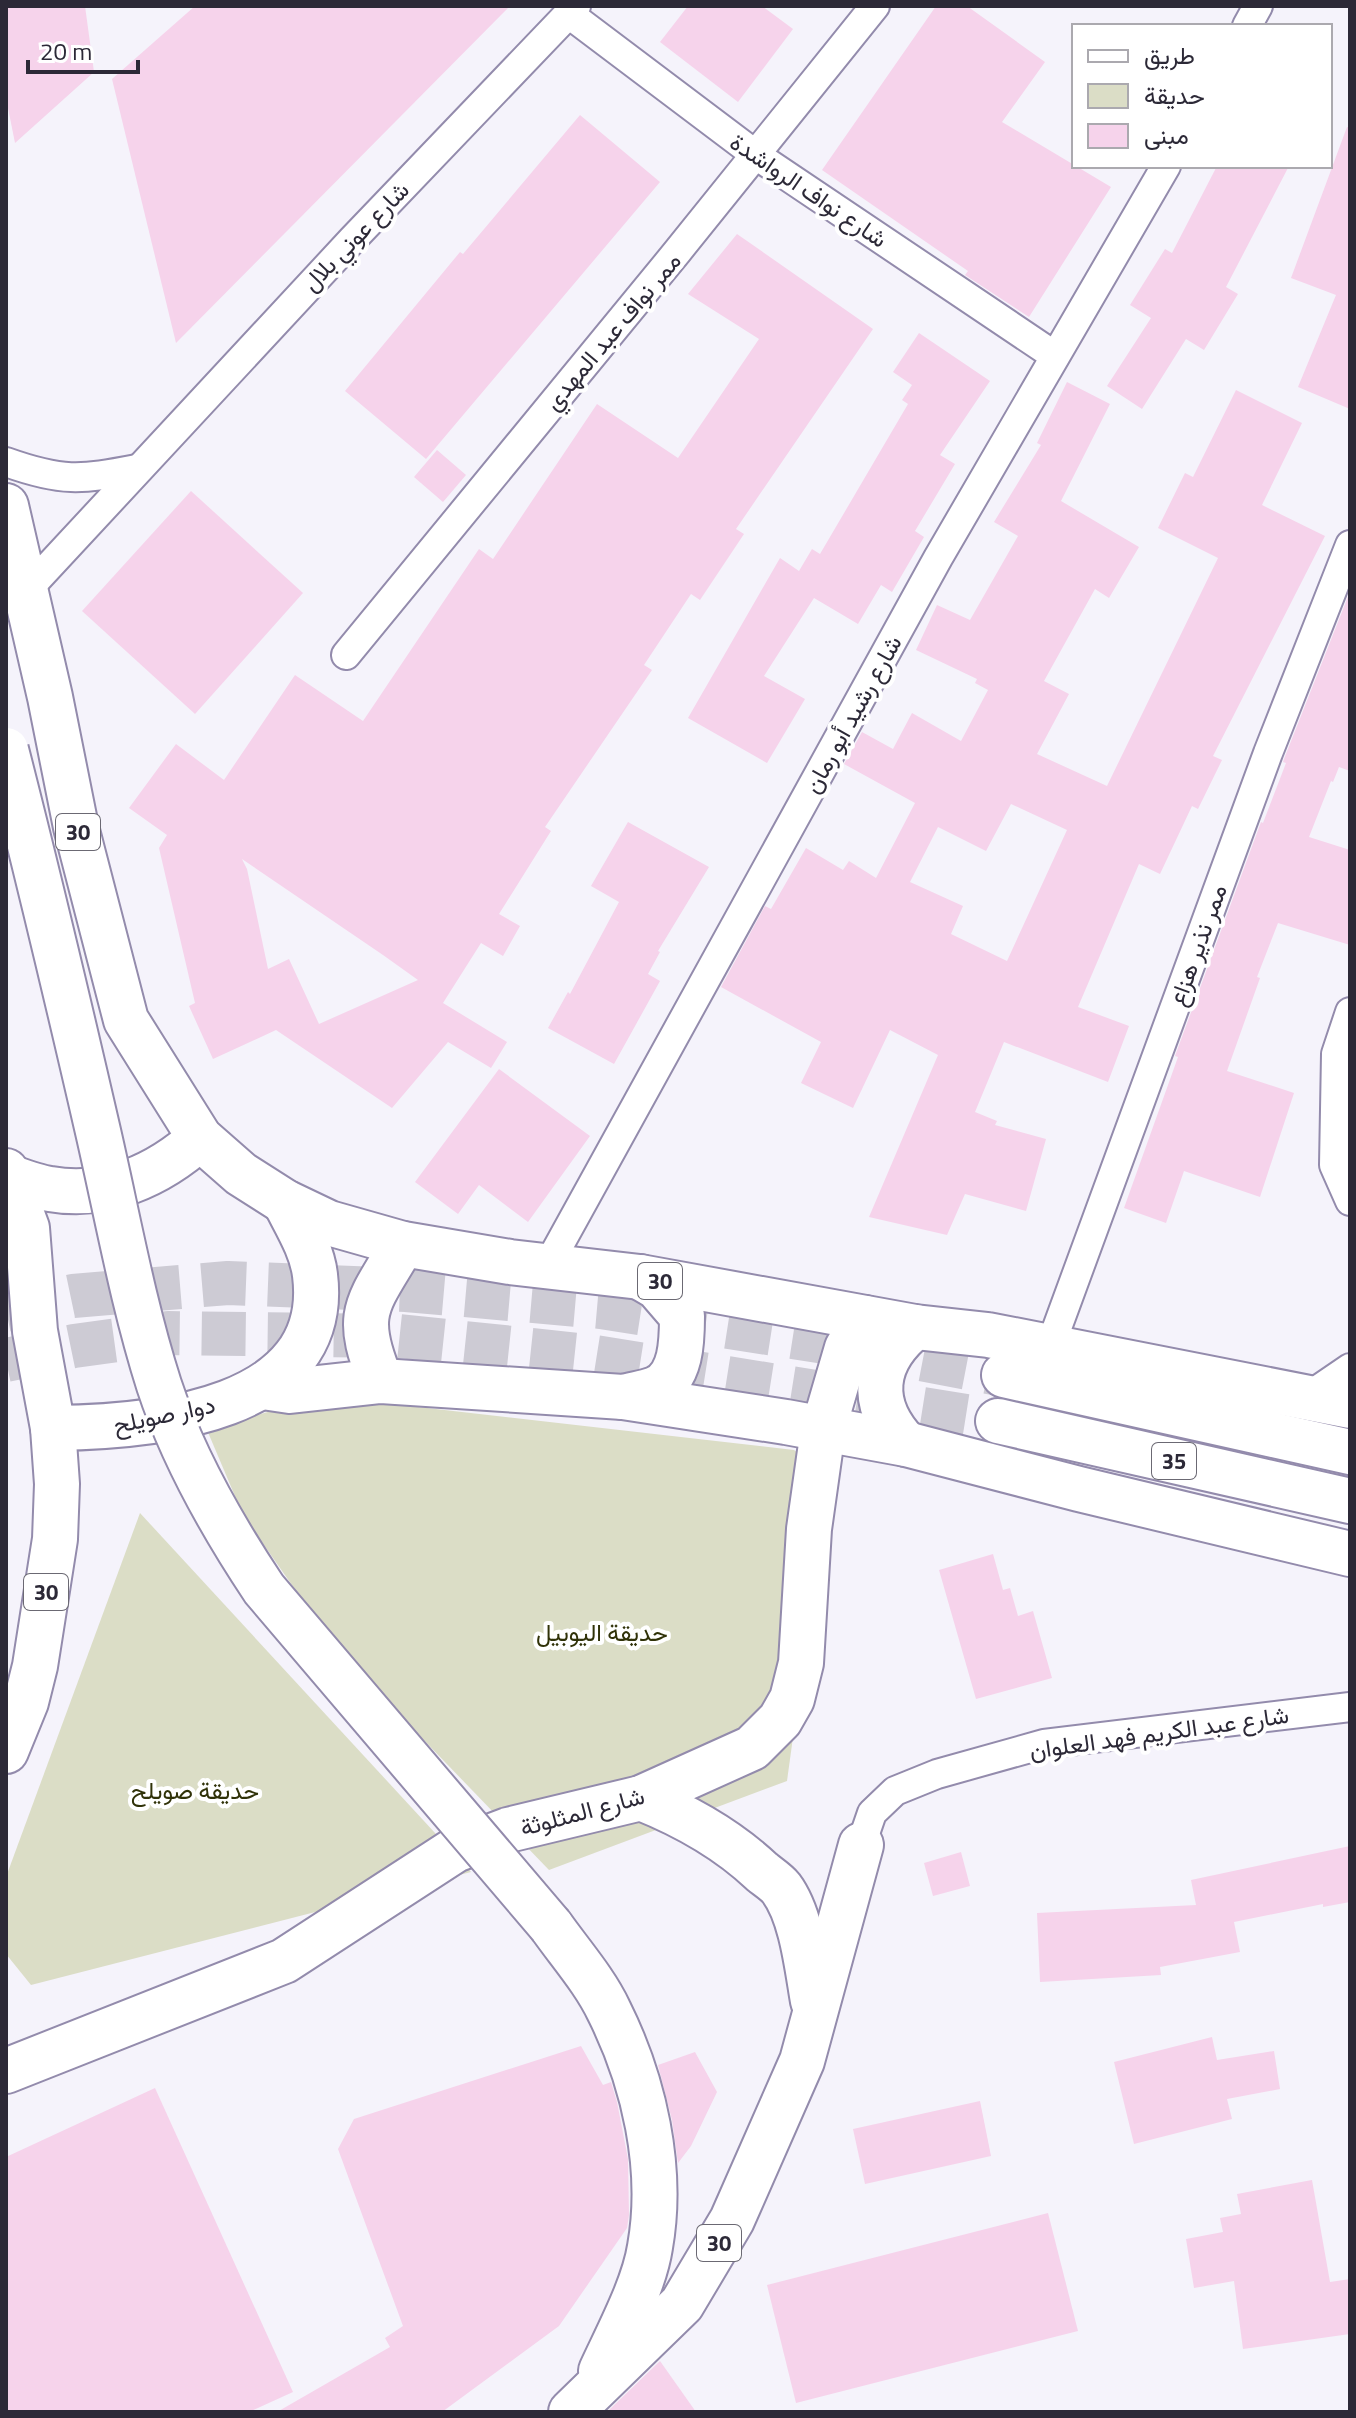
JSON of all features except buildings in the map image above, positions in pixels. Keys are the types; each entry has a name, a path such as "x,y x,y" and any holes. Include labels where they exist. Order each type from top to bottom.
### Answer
{"main road":[{"name":"30","path":"6,506 76,827 126,1020 200,1138"},
{"path":"6,750 56,950 136,1308 160,1388 188,1456 230,1537 264,1589 551,1926 609,2009 640,2085 655,2176 650,2248 629,2311 580,2403"},
{"path":"7,1174 49,1189 104,1189 156,1171 200,1138 241,1174 285,1202 329,1223 403,1244 370,1301 364,1318 365,1335 381,1381"},
{"name":"30","path":"6,1751 26,1702 35,1666 55,1539 57,1484 53,1428 35,1331 27,1228 7,1174"},
{"name":"دوار صويلح","path":"53,1428 115,1427 187,1415 263,1387 290,1366 308,1338 317,1305 315,1271 285,1202"},
{"name":"30","path":"403,1244 547,1267 640,1277 915,1327"},
{"path":"623,1397 657,1389 674,1372 681,1344 682,1316 657,1287 640,1277"},
{"name":"شارع المثلوثة","path":"6,2071 284,1961 455,1850 508,1830 641,1798 752,1748 780,1720 792,1699 801,1663 809,1529 823,1430 847,1348 865,1318"},
{"path":"906,1444 888,1421 880,1393 888,1355 899,1339 915,1327 988,1335 1350,1406"},
{"name":"35","path":"1004,1375 1350,1452"},
{"path":"263,1387 290,1391 381,1381 623,1397 786,1422 906,1444 1350,1554"},
{"name":"35","path":"998,1421 1350,1501"},
{"path":"641,1798 673,1811 708,1831 745,1856 781,1889 800,1931 816,2016"},
{"name":"30","path":"580,2403 682,2304 732,2220 802,2061 861,1845"}],"street":[{"name":"ممر نواف عبد المهدي","path":"346,655 875,6"},
{"path":"1248,24 1258,6"},
{"name":"شارع نواف الرواشدة","path":"572,10 756,155 1055,356"},
{"name":"شارع عوني بلال","path":"25,592 363,228 572,10"},
{"name":"شارع رشيد أبو رمان","path":"547,1267 938,558 1165,168"},
{"path":"6,462 42,475 76,479 137,469"},
{"name":"ممر نذير هزاع","path":"1050,1347 1262,767 1350,545"},
{"path":"1350,1012 1336,1054 1334,1165 1350,1201"},
{"path":"1306,1398 1350,1368"},
{"name":"شارع عبد الكريم فهد العلوان","path":"861,1845 872,1813 895,1791 937,1774 1044,1744 1350,1707"}],"green space":[{"name":"حديقة اليوبيل","path":"322,1396 794,1450 829,1475 787,1781 549,1870 338,1651 243,1515 207,1430"},
{"name":"حديقة صويلح","path":"140,1513 471,1872 31,1985 6,1954 6,1877"}],"tunnel":[{"path":"6,1310 73,1296 228,1283 406,1290 601,1307 864,1348 1004,1375"},
{"path":"6,1360 74,1346 168,1333 399,1336 588,1356 998,1421"}]}
